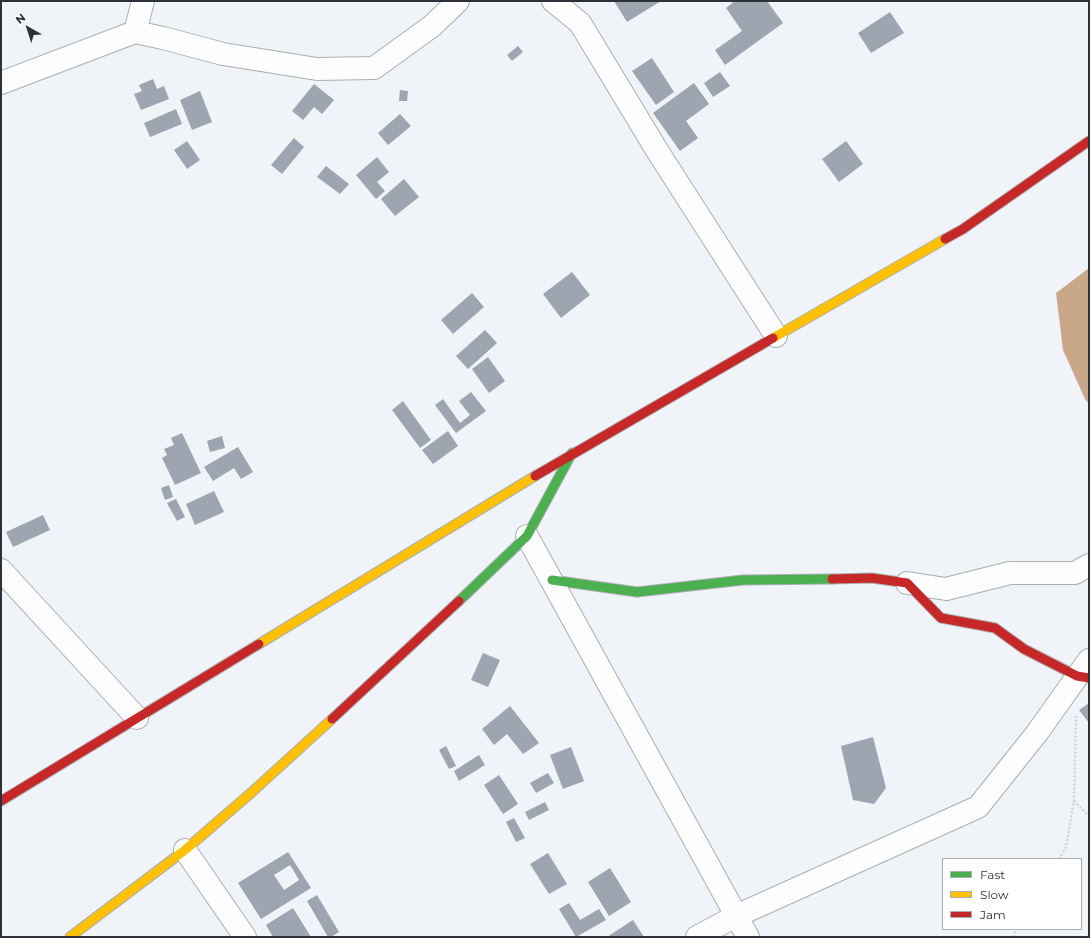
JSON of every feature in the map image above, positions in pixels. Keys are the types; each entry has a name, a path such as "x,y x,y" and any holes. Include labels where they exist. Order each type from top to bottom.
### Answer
{"main road":[{"path":"1,801 572,453 963,229 1089,141"},
{"path":"70,937 185,850 252,792 398,659 527,536 572,453"},
{"path":"552,580 637,592 743,580 872,578 907,583 941,618 995,628 1024,649 1085,671"}],"street":[{"path":"135,32 143,1"},
{"path":"1,84 135,32 223,54 318,69 374,68 432,26 458,1"},
{"path":"554,1 580,23 658,152 776,336"},
{"path":"527,536 748,937"},
{"path":"907,583 946,589 1010,573 1075,573 1089,565"},
{"path":"1,570 137,718"},
{"path":"697,937 736,916 978,807 1085,671"},
{"path":"185,850 245,937"}],"path":[{"path":"1060,858 1066,847 1074,801 1076,715"},
{"path":"1074,801 1089,816"}],"shaded area":[{"path":"1089,268 1089,404 1085,399 1063,350 1056,293"}],"building":[{"path":"614,1 661,1 627,22"},
{"path":"735,1 767,1 783,23 725,65 715,50 742,31 726,8"},
{"path":"890,12 904,33 871,53 858,33"},
{"path":"518,46 523,52 512,61 507,55"},
{"path":"652,58 674,92 656,105 632,71"},
{"path":"720,72 730,86 713,97 704,83"},
{"path":"153,79 157,89 164,86 169,99 141,110 134,94 142,91 139,85"},
{"path":"694,83 709,104 686,121 698,138 680,151 653,113"},
{"path":"314,84 334,100 322,114 314,107 303,120 292,111"},
{"path":"400,90 408,91 407,101 399,101"},
{"path":"200,91 212,122 192,130 180,100"},
{"path":"176,109 182,124 150,137 144,123"},
{"path":"400,114 411,126 388,145 378,133"},
{"path":"294,138 304,147 282,174 271,165"},
{"path":"187,141 200,160 187,169 174,150"},
{"path":"846,141 863,164 839,182 822,159"},
{"path":"377,157 389,172 377,182 385,191 376,199 356,175"},
{"path":"326,166 349,184 340,194 317,177"},
{"path":"404,179 419,197 395,216 381,199"},
{"path":"572,272 590,295 561,318 543,294"},
{"path":"472,293 484,307 453,334 441,320"},
{"path":"485,330 497,343 468,369 456,356"},
{"path":"488,357 505,381 489,393 472,369"},
{"path":"471,392 486,411 456,433 435,405 443,399 460,423 470,415 459,401"},
{"path":"403,401 431,440 420,448 392,410"},
{"path":"448,431 458,446 433,464 422,450"},
{"path":"182,433 201,473 175,485 162,458 167,455 164,449 174,445 171,438"},
{"path":"222,436 225,448 210,452 207,441"},
{"path":"238,447 253,472 241,479 234,468 213,481 204,467"},
{"path":"169,485 173,497 165,500 161,488"},
{"path":"214,491 224,512 195,525 186,504"},
{"path":"176,499 185,517 177,521 167,503"},
{"path":"43,515 50,530 13,547 6,532"},
{"path":"483,653 500,660 488,687 471,680"},
{"path":"1089,703 1089,723 1079,710"},
{"path":"510,706 539,743 523,754 507,734 494,745 482,729"},
{"path":"873,737 886,788 874,804 853,800 841,746"},
{"path":"446,746 456,766 449,769 439,750"},
{"path":"571,747 584,781 563,789 550,755"},
{"path":"479,755 485,765 459,781 454,771"},
{"path":"548,773 554,783 536,793 530,783"},
{"path":"499,775 518,804 503,814 484,785"},
{"path":"545,802 549,810 529,820 525,812"},
{"path":"514,818 525,838 516,842 506,822"},
{"path":"288,852 311,888 261,919 238,883","holes":["290,865 299,880 284,890 274,875"]},
{"path":"548,853 567,884 549,894 530,864"},
{"path":"610,868 631,902 609,916 588,882"},
{"path":"317,895 339,932 331,937 328,937 307,901"},
{"path":"569,903 580,920 599,909 606,920 576,937 559,909"},
{"path":"293,908 311,937 273,937 266,925"},
{"path":"633,920 644,937 607,937"}],"traffic: fast":[{"path":"459,601 527,536 572,453"},
{"path":"552,580 637,592 743,580 832,579"}],"traffic: slow":[{"path":"773,338 945,239"},
{"path":"259,644 535,476"},
{"path":"70,937 185,850 252,792 332,719"}],"traffic: jam":[{"path":"945,239 963,229 1089,141"},
{"path":"535,476 773,338"},
{"path":"832,579 872,578 907,583 941,618 995,628 1024,649 1077,676 1089,678"},
{"path":"332,719 459,601"},
{"path":"1,801 259,644"}]}
